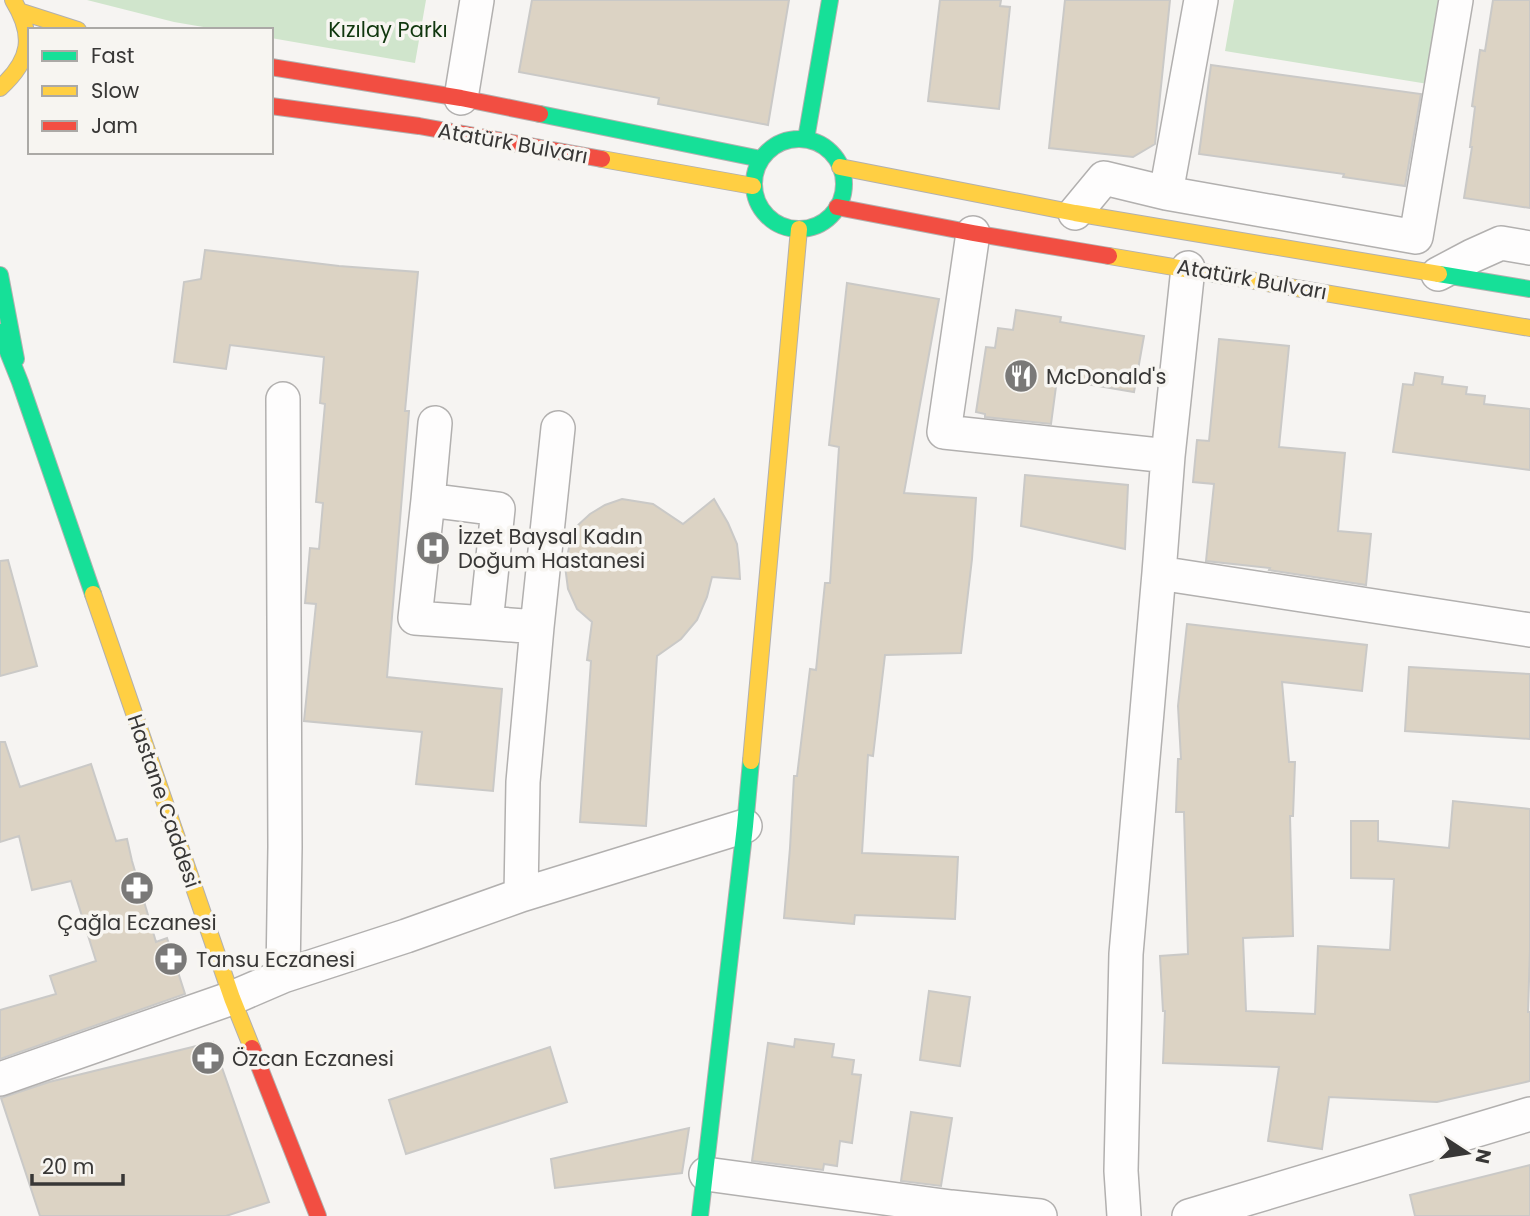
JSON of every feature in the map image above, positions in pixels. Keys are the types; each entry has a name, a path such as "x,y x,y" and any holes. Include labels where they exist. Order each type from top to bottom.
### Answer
{"main road":[{"path":"806,139 830,0"},
{"path":"17,6 73,28"},
{"path":"5,85 23,63 27,46 27,29 17,6"},
{"name":"Atatürk Bulvarı","path":"273,67 461,98 761,159"},
{"path":"5,85 28,81"},
{"name":"Atatürk Bulvarı","path":"273,106 419,126 753,186"},
{"path":"806,139 825,147 836,158 843,172 844,188 832,215 819,225 804,229 789,228 775,223 764,213 753,186 755,172 761,159 771,148 784,141 806,139"},
{"name":"Atatürk Bulvarı","path":"840,167 1075,213 1530,289"},
{"name":"Atatürk Bulvarı","path":"837,207 973,233 1530,328"},
{"path":"700,1216 745,826 799,229"},
{"name":"Hastane Caddesi","path":"0,275 20,382"},
{"name":"Hastane Caddesi","path":"0,332 20,382 232,998 311,1214"}],"street":[{"path":"1166,193 1201,0"},
{"path":"1075,213 1104,178 1166,193 1416,237 1456,0"},
{"path":"461,98 475,12"},
{"path":"973,233 944,432 1168,456"},
{"path":"1438,274 1501,243 1530,248"},
{"path":"1124,1216 1121,1171 1125,954 1168,456 1188,268"},
{"path":"283,399 283,976"},
{"path":"435,423 415,618 537,626"},
{"path":"521,895 523,782 558,428"},
{"path":"428,500 498,509 486,623"},
{"path":"1159,573 1530,630"},
{"path":"0,1079 232,998 283,976 521,895 745,826"},
{"path":"1189,1216 1530,1114"},
{"path":"706,1174 951,1207 1040,1216"}],"green space":[{"name":"Kızılay Parkı","path":"87,0 426,0 415,63 273,38 273,28 209,28"},
{"path":"1234,0 1443,0 1428,84 1225,51"}],"building":[{"path":"532,0 789,0 768,125 658,104 659,98 519,72"},
{"path":"940,0 1001,0 1000,6 1010,7 999,109 928,101"},
{"path":"1065,0 1170,0 1155,144 1133,157 1049,148"},
{"path":"1493,0 1530,0 1530,208 1464,198 1472,147 1475,107 1472,106 1480,50 1485,51"},
{"path":"1211,65 1421,94 1405,186 1343,177 1344,174 1199,154"},
{"path":"205,250 339,266 418,272 405,411 409,411 387,677 502,689 493,791 416,784 422,732 304,721 316,604 305,603 310,548 319,549 323,503 316,502 325,404 320,403 324,357 230,345 226,369 174,362 184,282 201,279"},
{"path":"847,283 939,299 904,493 976,498 961,653 885,655 873,756 868,755 862,853 958,857 955,919 855,915 854,924 784,918 794,776 797,776 810,669 816,670 825,583 830,583 839,447 829,445"},
{"path":"1016,310 1061,317 1060,322 1144,336 1134,392 1057,379 1051,424 985,417 985,414 976,412 986,347 995,348 998,328 1013,330"},
{"path":"1219,339 1289,346 1279,447 1345,453 1338,531 1371,534 1366,585 1269,570 1270,568 1206,561 1214,484 1193,482 1197,440 1209,441"},
{"path":"1415,373 1443,377 1442,384 1467,387 1466,394 1485,396 1484,404 1530,409 1530,470 1393,452 1403,384 1413,385"},
{"path":"1025,475 1128,485 1125,549 1021,526"},
{"path":"622,499 653,504 683,524 714,499 737,544 739,563 740,579 712,577 697,620 681,639 657,656 646,826 580,822 591,661 587,660 592,622 577,609 568,589 565,566 570,543 578,525 605,505"},
{"path":"8,560 37,666 0,676 0,561"},
{"path":"1187,624 1367,645 1362,691 1282,682 1289,762 1295,762 1293,816 1290,816 1293,936 1243,938 1246,1011 1315,1014 1318,946 1390,950 1394,879 1351,878 1351,821 1378,821 1378,841 1449,848 1453,801 1530,809 1530,1081 1437,1102 1329,1097 1322,1149 1268,1141 1279,1067 1163,1063 1165,1011 1160,956 1188,954 1184,812 1176,812 1178,759 1181,759 1178,706"},
{"path":"1409,667 1530,674 1530,739 1405,731"},
{"path":"0,742 5,742 20,787 91,764 116,841 127,839 156,942 167,938 185,994 0,1059 0,1010 56,994 50,976 96,961 71,881 32,890 19,836 0,842"},
{"path":"929,991 970,997 960,1066 920,1060"},
{"path":"795,1039 834,1044 832,1057 854,1060 852,1074 861,1075 852,1143 840,1141 837,1166 824,1164 823,1170 752,1161 768,1043 794,1047"},
{"path":"213,1042 269,1202 226,1216 40,1216 1,1098 49,1082"},
{"path":"550,1047 567,1102 406,1154 389,1100"},
{"path":"911,1112 952,1118 941,1186 901,1181"},
{"path":"689,1128 682,1173 555,1188 551,1159"},
{"path":"1530,1165 1530,1216 1415,1216 1410,1195"}],"traffic: fast":[{"path":"806,139 830,0"},
{"path":"540,114 761,159"},
{"path":"799,139 816,142 831,152 841,167 844,184 841,201 831,216 816,226 799,229 782,226 767,216 757,201 754,184 757,167 767,152 782,142 799,139"},
{"path":"1439,274 1530,289"},
{"path":"0,275 16,359"},
{"path":"0,332 20,382 93,594"},
{"path":"700,1216 751,761"}],"traffic: slow":[{"path":"0,88 18,68 26,47 25,25 13,0"},
{"path":"22,12 72,28"},
{"path":"602,159 753,186"},
{"path":"840,167 1075,213 1439,274"},
{"path":"751,761 799,229"},
{"path":"1109,256 1530,328"},
{"path":"93,594 232,998 252,1048"}],"traffic: jam":[{"path":"273,67 461,98 540,114"},
{"path":"273,106 419,126 602,159"},
{"path":"837,207 1109,256"},
{"path":"252,1048 318,1216"}],"place":[{"name":"McDonald's","path":"1021,376"},
{"name":"İzzet Baysal Kadın Doğum Hastanesi","path":"433,548"},
{"name":"Çağla Eczanesi","path":"137,888"},
{"name":"Tansu Eczanesi","path":"171,959"},
{"name":"Özcan Eczanesi","path":"208,1058"}]}
